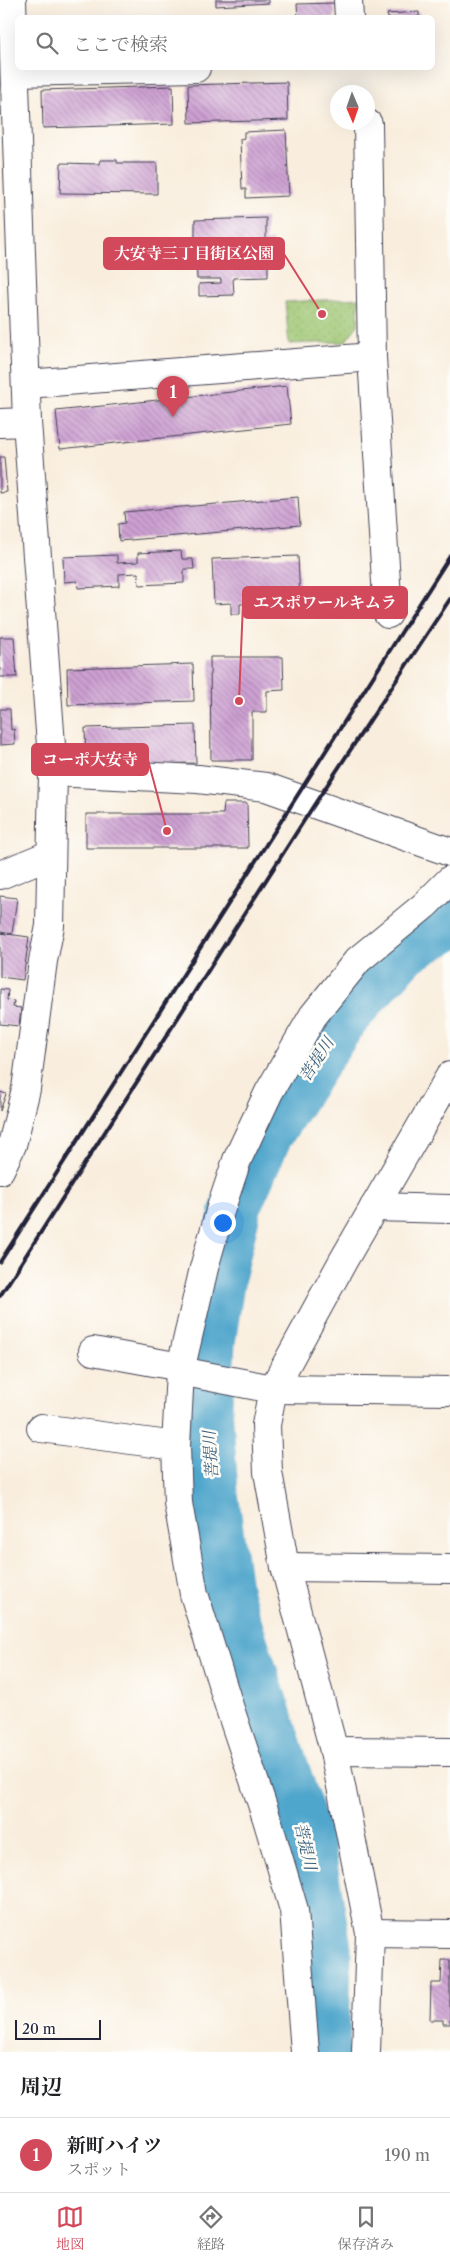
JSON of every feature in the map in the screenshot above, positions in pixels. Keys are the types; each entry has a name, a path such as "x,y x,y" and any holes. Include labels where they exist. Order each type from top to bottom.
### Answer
{"street":[{"path":"0,1170 12,1145 26,1089 43,961 50,926 53,772 27,422 12,0"},
{"path":"348,0 348,15"},
{"path":"15,72 106,70"},
{"path":"368,130 372,357 388,614"},
{"path":"27,384 372,357"},
{"path":"0,423 27,422"},
{"path":"53,772 198,779 266,787 365,824 450,852"},
{"path":"0,875 51,854"},
{"path":"305,2052 294,1910 267,1819 194,1594 178,1503 176,1446 184,1370 204,1268 223,1202 237,1160 269,1092 313,1016 358,960 425,904 450,880"},
{"path":"366,2052 370,1933 334,1751 285,1567 268,1472 266,1424 273,1389 374,1207 450,1076"},
{"path":"374,1207 450,1209"},
{"path":"93,1351 273,1389 450,1391"},
{"path":"41,1428 176,1446"},
{"path":"285,1567 450,1569"},
{"path":"334,1751 450,1752"},
{"path":"370,1933 450,1934"}],"green space":[{"path":"359,298 358,325 345,342 289,344 285,302"}],"building":[{"path":"216,0 269,0 269,3 216,6"},
{"path":"334,3 335,15 298,15 297,4"},
{"path":"419,12 419,15 387,14"},
{"path":"287,82 288,120 189,123 188,85"},
{"path":"173,86 174,124 43,128 42,90"},
{"path":"286,130 289,196 246,198 246,189 242,189 240,139 244,138 244,132"},
{"path":"100,160 117,160 117,163 157,163 157,194 60,193 61,163 99,164"},
{"path":"266,218 266,241 273,241 273,252 268,251 268,277 233,278 234,295 199,296 199,284 221,283 221,279 197,279 196,255 192,255 191,245 195,245 195,220"},
{"path":"287,386 291,424 60,449 56,411"},
{"path":"0,457 4,457 7,492 0,493"},
{"path":"298,497 300,525 119,541 118,524 125,523 124,512"},
{"path":"181,551 182,559 193,559 194,569 184,569 184,583 139,585 138,573 119,574 119,586 78,588 77,581 64,582 63,557 117,555 117,563 138,562 138,553"},
{"path":"298,556 300,601 287,602 287,612 277,612 276,603 240,604 240,614 231,614 231,603 214,604 212,559"},
{"path":"0,637 14,637 17,677 0,677"},
{"path":"210,657 283,657 284,690 267,691 267,712 252,712 252,760 211,760"},
{"path":"193,664 194,701 68,705 67,668"},
{"path":"0,709 10,709 11,730 14,729 15,744 0,745"},
{"path":"195,725 196,763 86,765 85,728"},
{"path":"224,803 247,803 248,848 86,848 86,814 223,814"},
{"path":"0,896 17,898 12,934 0,932"},
{"path":"0,933 29,937 23,980 0,977"},
{"path":"0,989 8,990 7,1000 14,1001 13,1007 21,1008 19,1026 0,1024"},
{"path":"0,1092 6,1094 0,1111"},
{"path":"442,1960 450,1960 450,2024 443,2024 443,2020 430,2020 431,1983 441,1983"}],"waterway":[{"name":"菩提川","path":"324,2052 326,1948 308,1842 227,1596 213,1494 207,1406 210,1342 220,1277 237,1203 268,1133 341,1021 370,987 406,949 450,924"}],"railway":[{"path":"0,1262 450,556"},
{"path":"0,1296 314,805 450,599"}],"place":[{"name":"大安寺三丁目街区公園","path":"322,314"},
{"name":"新町ハイツ","path":"173,417"},
{"name":"エスポワールキムラ","path":"239,701"},
{"name":"コーポ大安寺","path":"167,831"}]}
